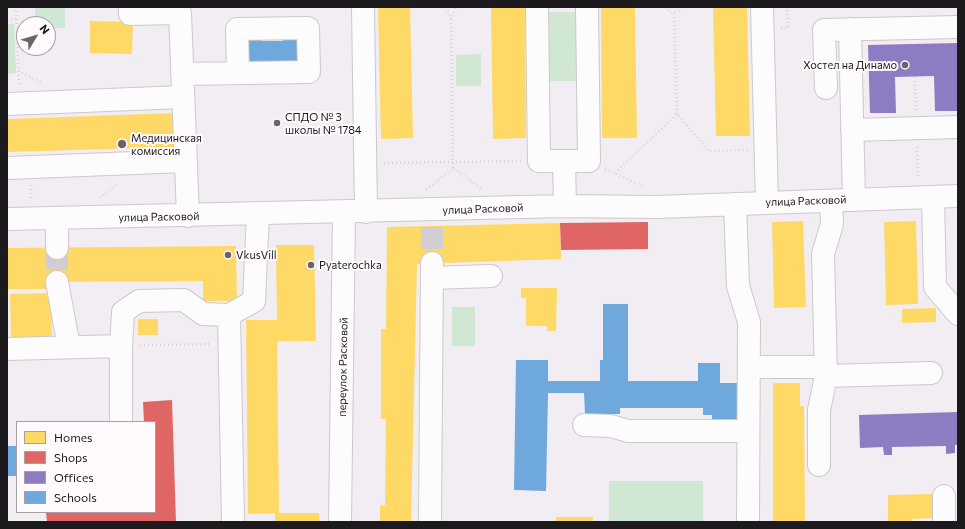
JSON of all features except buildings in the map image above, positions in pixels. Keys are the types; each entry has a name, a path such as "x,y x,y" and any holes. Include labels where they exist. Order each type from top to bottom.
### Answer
{"street":[{"path":"130,7 130,14 180,12 188,216"},
{"path":"363,7 365,163 367,184 366,212"},
{"path":"762,7 768,203"},
{"path":"537,14 539,161 589,161 587,13"},
{"path":"826,88 824,30 958,27"},
{"path":"850,29 854,200"},
{"path":"182,74 238,73"},
{"path":"13,103 183,97"},
{"path":"852,130 958,127"},
{"path":"7,168 186,161"},
{"path":"564,161 565,206"},
{"name":"улица Расковой","path":"7,219 344,213 565,206 657,207 958,196"},
{"path":"933,197 935,287 958,314"},
{"path":"819,465 819,410 826,372 822,254 832,224 831,201"},
{"path":"735,204 738,286 749,322 748,522"},
{"name":"переулок Расковой","path":"340,522 344,213"},
{"path":"121,421 123,312 139,301 184,300 203,314 229,315 254,301 258,214"},
{"path":"57,218 57,248"},
{"path":"430,522 432,271 491,276"},
{"path":"57,282 69,347"},
{"path":"229,315 233,522"},
{"path":"7,349 122,346"},
{"path":"749,368 826,372 931,373"},
{"path":"584,426 611,426 628,431 748,431"},
{"path":"944,496 944,522"}],"path":[{"path":"428,210 453,168 451,19 446,7"},
{"path":"451,19 456,7"},
{"path":"665,7 669,12 674,13 678,12 682,7"},
{"path":"537,14 587,13"},
{"path":"674,13 677,114 709,151 766,149"},
{"path":"7,20 16,19 13,103"},
{"path":"538,69 588,69"},
{"path":"614,173 677,114"},
{"path":"365,163 539,161"},
{"path":"589,161 644,188"},
{"path":"453,168 486,192"},
{"path":"122,346 230,343"}],"green space":[{"path":"35,7 65,7 65,28 56,28 56,16 35,16"},
{"path":"545,12 578,12 579,81 546,81"},
{"path":"7,24 14,24 16,73 7,74"},
{"path":"481,54 481,86 456,86 456,55"},
{"path":"452,307 475,307 475,346 452,346"},
{"path":"609,481 703,481 703,522 609,522"}],"tunnel":[{"path":"432,227 432,263"},
{"path":"57,248 57,282"}],"place":[{"name":"Хостел на Динамо","path":"905,65"},
{"name":"СПДО № 3 школы № 1784","path":"277,123"},
{"name":"Медицинская комиссия","path":"122,144"},
{"name":"VkusVill","path":"228,255"},
{"name":"Pyaterochka","path":"311,265"}]}
